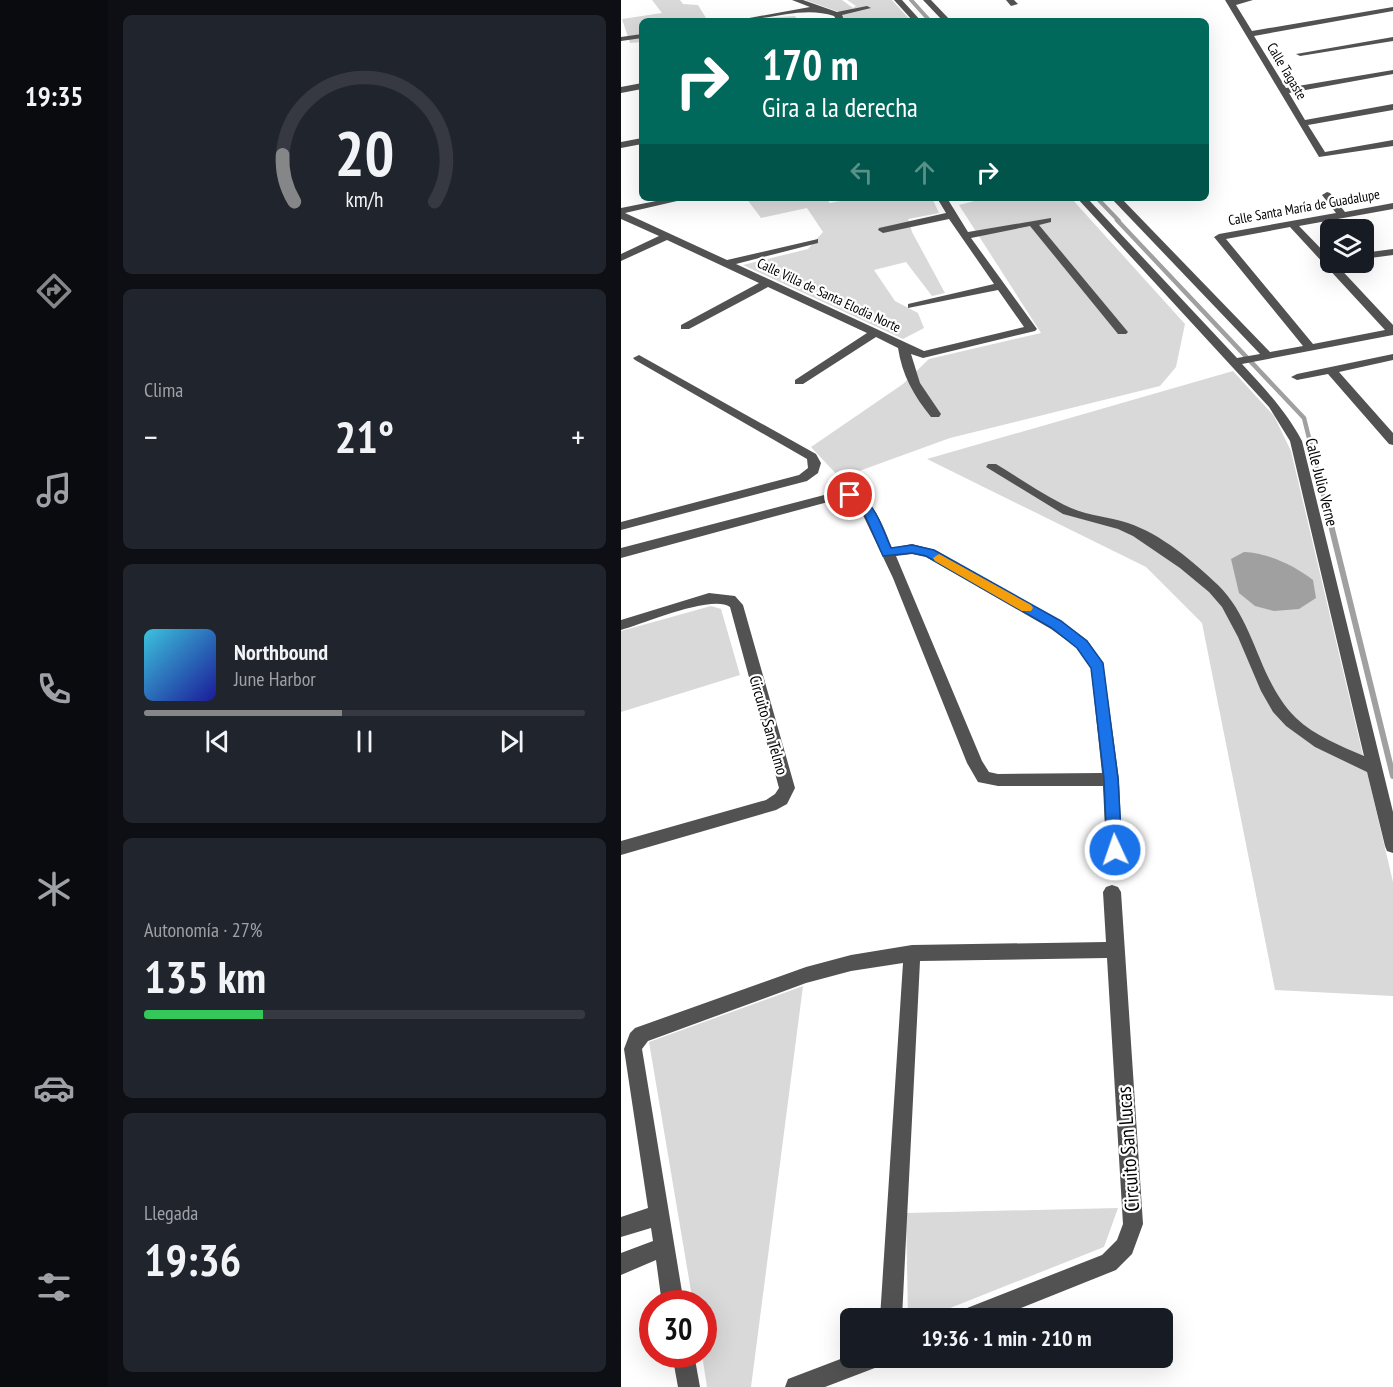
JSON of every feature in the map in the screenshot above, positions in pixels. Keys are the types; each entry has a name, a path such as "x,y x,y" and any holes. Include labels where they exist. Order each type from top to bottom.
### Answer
{"street":[{"path":"796,0 839,17 867,8"},
{"path":"898,0 914,18"},
{"path":"927,0 944,18"},
{"path":"1230,2 1249,0"},
{"name":"Calle Tagaste","path":"1230,2 1322,155 1393,143"},
{"path":"756,18 821,8"},
{"path":"1250,34 1393,9"},
{"path":"621,39 639,36"},
{"path":"1300,54 1393,39"},
{"path":"1284,91 1393,72"},
{"path":"621,90 639,87"},
{"path":"1303,123 1393,108"},
{"path":"621,145 639,142"},
{"path":"1327,195 1342,215"},
{"path":"621,213 672,201"},
{"path":"912,306 1001,286 944,201"},
{"name":"Calle Julio Verne","path":"1085,201 1239,361 1285,420 1296,441 1393,846"},
{"path":"1119,201 1262,356"},
{"name":"Calle Santa María de Guadalupe","path":"1310,347 1219,237 1393,206"},
{"name":"Calle Villa de Santa Elodia Norte","path":"621,213 923,356 1031,329 1001,286"},
{"path":"883,230 952,215"},
{"path":"966,236 1047,220"},
{"path":"1032,223 1122,332"},
{"path":"1292,224 1320,253"},
{"path":"621,258 667,236"},
{"path":"726,264 814,241"},
{"path":"1374,255 1393,252"},
{"path":"1339,273 1393,332"},
{"path":"685,327 767,283"},
{"path":"1239,361 1393,332"},
{"path":"799,382 875,333"},
{"path":"904,346 911,381 921,398 935,414"},
{"path":"1297,376 1393,357"},
{"path":"621,526 803,478 814,470 816,463 812,457 639,358"},
{"path":"1331,370 1393,441"},
{"path":"992,467 1061,508 1080,516 1127,528 1144,536 1211,587 1226,601 1236,616 1275,701 1290,721 1306,735 1375,768"},
{"path":"621,553 828,498 850,495 859,499 867,507 888,553 975,763 984,777 998,780 1111,779"},
{"path":"888,553 912,549 930,553 1056,625 1082,644 1098,667 1111,779 1115,850"},
{"name":"Circuito San Telmo","path":"621,625 709,598 730,600 736,605 787,788 781,800 771,805 621,848"},
{"name":"Circuito San Lucas","path":"995,1308 1109,1263 1125,1247 1133,1224 1112,892"},
{"path":"671,1290 633,1049 637,1039 651,1030 806,975 852,963 912,953 1116,950"},
{"path":"892,1308 912,953"},
{"path":"621,1227 658,1215"},
{"path":"621,1264 663,1247"},
{"path":"686,1368 689,1387"},
{"path":"796,1387 846,1368"}],"shaded area":[{"path":"652,0 680,0 683,4 698,5 706,18 639,18 639,42 630,43 622,19 662,13"},
{"path":"805,0 842,0 853,8 856,6 847,0 892,0 908,18 844,18 839,12"},
{"path":"795,16 796,18 765,18"},
{"path":"748,201 828,201 830,203 933,201 939,213 908,219 912,232 945,293 932,296 906,262 874,270 895,301 918,313 924,328 903,339 743,265 808,249 823,232 807,208 761,218"},
{"path":"974,201 1074,201 1185,324 1176,367 1160,386 950,438 840,478 811,447 903,384 929,359 1041,333 959,205"},
{"path":"1233,371 1274,416 1291,451 1393,882 1393,996 1275,990 1202,623 1146,567 927,459"},
{"path":"1244,552 1271,557 1306,575 1313,580 1316,598 1299,609 1274,611 1255,606 1239,593 1231,559"},
{"path":"711,606 721,609 740,675 621,712 621,631"},
{"path":"803,986 751,1387 707,1387 704,1368 717,1368 717,1290 691,1290 649,1042"},
{"path":"1118,1208 1104,1247 950,1308 908,1308 906,1213"}],"waterway":[{"path":"911,0 927,18"},
{"path":"1100,201 1119,221"},
{"path":"1117,220 1304,418 1327,510"},
{"path":"1327,509 1393,776"}],"slow traffic":[{"path":"939,558 1027,608"}],"route":[{"path":"850,495 859,499 867,507 888,553 912,549 930,553 1056,625 1082,644 1098,667 1111,779 1115,850"}]}
